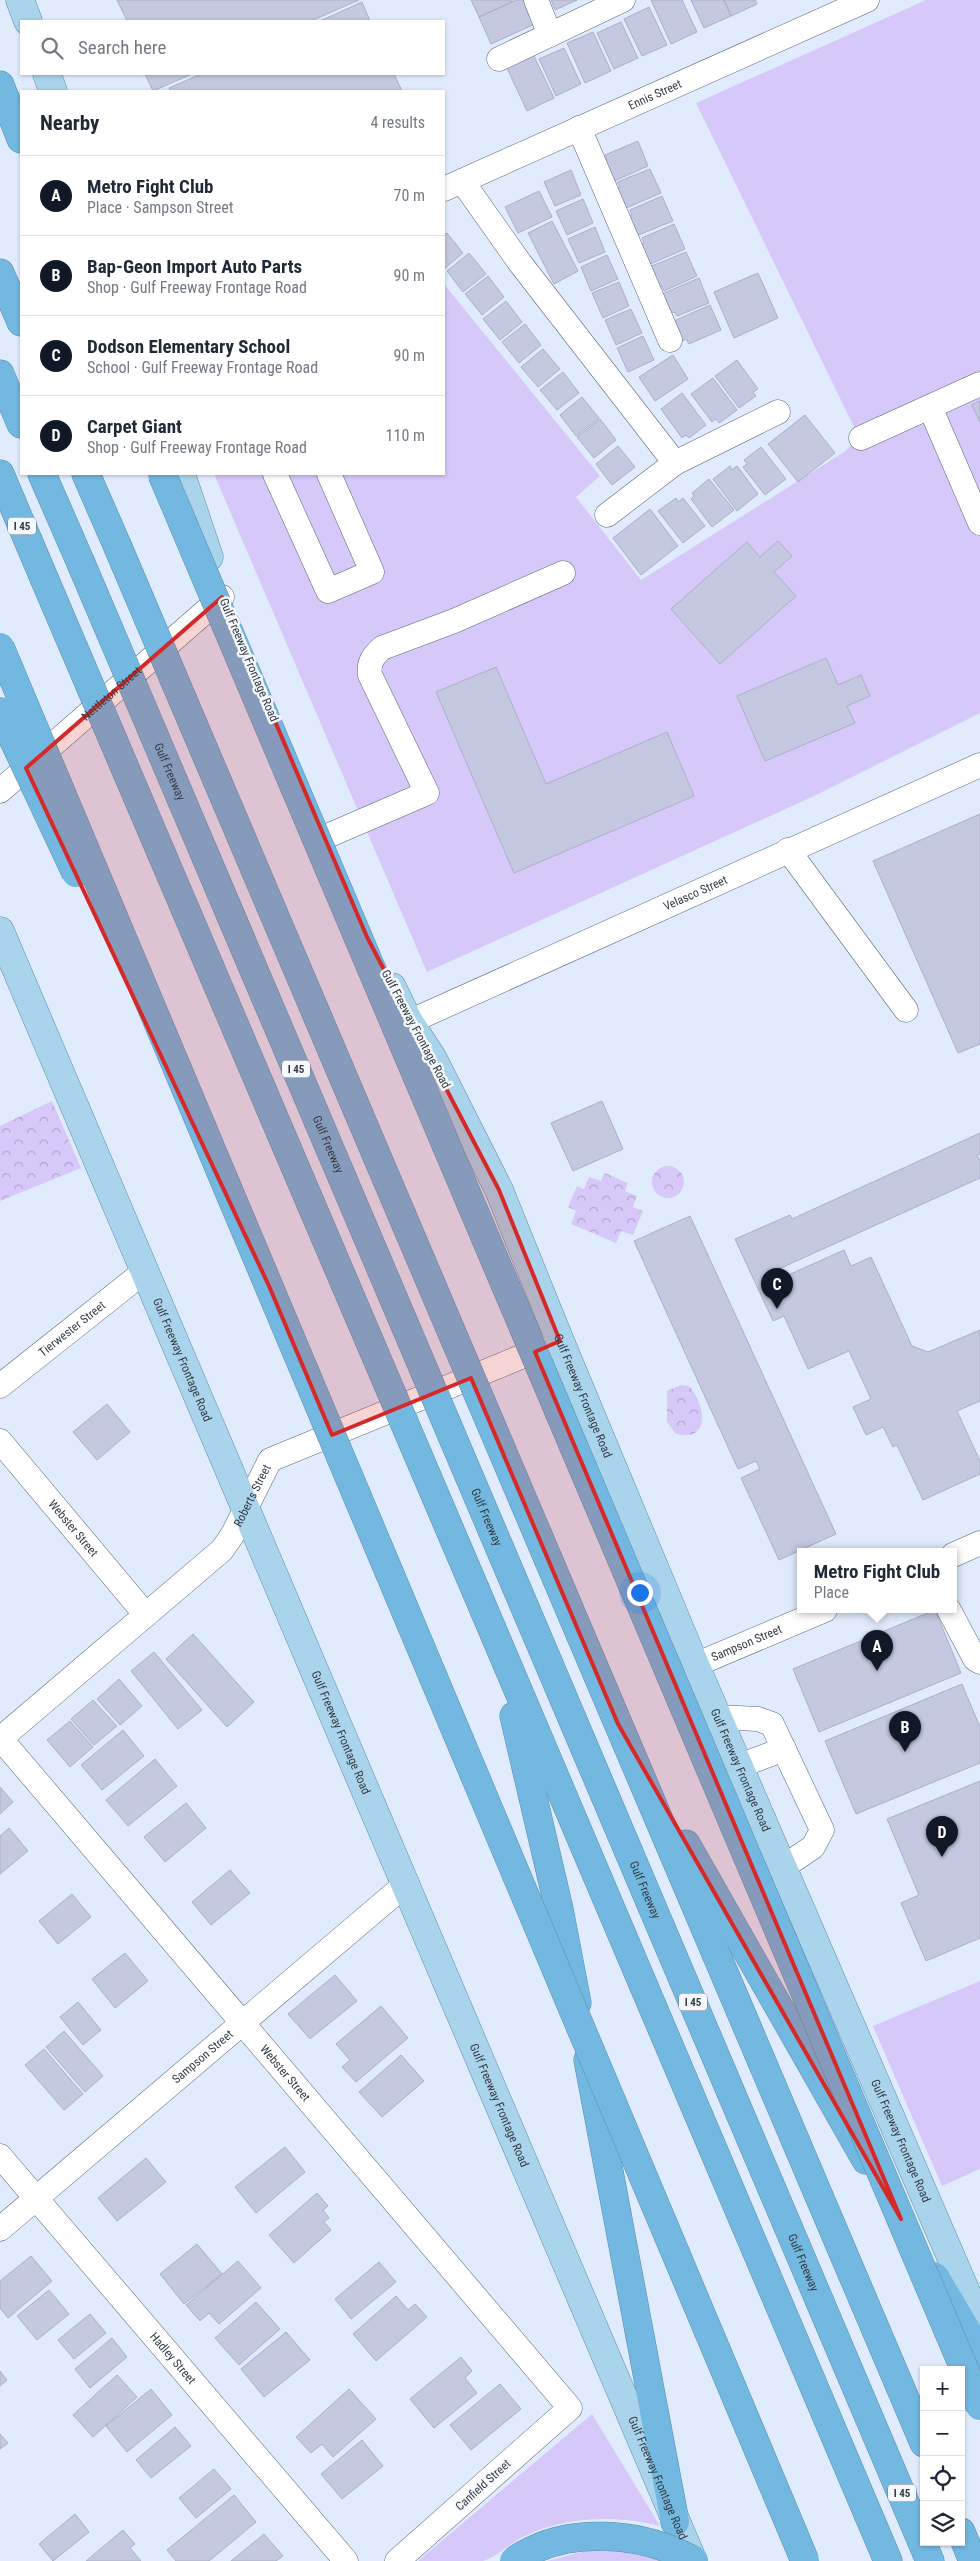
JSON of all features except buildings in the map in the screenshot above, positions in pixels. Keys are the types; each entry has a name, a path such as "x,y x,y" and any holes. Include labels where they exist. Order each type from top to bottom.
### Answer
{"highway":[{"path":"0,85 20,136"},
{"path":"0,273 20,320"},
{"path":"0,374 20,422"},
{"name":"I 45","path":"0,474 888,2561"},
{"name":"Gulf Freeway","path":"42,475 930,2561"},
{"path":"86,475 920,2434"},
{"path":"162,475 980,2406"},
{"path":"0,648 805,2561"},
{"path":"0,711 269,1286"},
{"path":"498,1644 559,1909 675,2522"},
{"path":"618,1724 804,2055 980,2353"},
{"path":"514,2561 527,2552 564,2540 586,2537 653,2542 694,2561"},
{"path":"965,2541 974,2561"}],"main road":[{"path":"20,0 28,20"},
{"path":"47,75 53,90"},
{"name":"Gulf Freeway Frontage Road","path":"181,475 222,597 367,937 409,1022 433,1059 499,1190 560,1341 718,1717 980,2324"},
{"name":"Gulf Freeway Frontage Road","path":"0,931 406,1883 675,2522 694,2561"}],"street":[{"path":"536,0 550,35"},
{"path":"499,59 623,0"},
{"name":"Ennis Street","path":"453,185 867,0"},
{"path":"579,128 670,340"},
{"path":"453,185 520,262 675,463"},
{"path":"861,438 980,384"},
{"path":"930,407 980,523"},
{"path":"607,515 675,463 778,412"},
{"path":"275,475 328,591 372,572 329,475"},
{"path":"325,837 426,793 370,675 369,668 373,656 382,648 454,621 563,573"},
{"name":"Nettleton Street","path":"0,791 222,597"},
{"name":"Velasco Street","path":"409,1022 980,764"},
{"path":"788,850 906,1010"},
{"name":"Tierwester Street","path":"0,1386 145,1271"},
{"name":"Roberts Street","path":"0,1738 222,1550 270,1460 560,1341"},
{"name":"Webster Street","path":"0,1441 146,1615"},
{"path":"957,1553 980,1543"},
{"name":"Sampson Street","path":"696,1665 818,1613"},
{"path":"951,1613 975,1659 980,1662"},
{"path":"718,1717 758,1719 772,1724 822,1830 812,1847 782,1867"},
{"name":"Webster Street","path":"0,1738 570,2408"},
{"path":"739,1766 784,1749"},
{"name":"Sampson Street","path":"0,2229 406,1883"},
{"name":"Hadley Street","path":"0,2156 346,2561"},
{"name":"Canfield Street","path":"397,2561 570,2408"}],"highlighted area":[{"path":"222,597 367,937 499,1190 560,1341 535,1352 901,2219 618,1724 471,1378 332,1435 269,1286 26,768"}],"green space":[{"path":"926,0 980,0 980,713 812,797 427,972 214,475 445,475 445,285 600,476 576,497 641,580 844,452 859,437 696,103"},
{"path":"52,1101 81,1168 0,1201 0,1126"},
{"path":"668,1166 674,1167 679,1171 683,1176 683,1188 679,1193 674,1197 668,1198 662,1197 657,1193 653,1188 652,1182 653,1176 657,1171 662,1167"},
{"path":"605,1173 628,1183 625,1191 637,1196 633,1207 643,1211 633,1235 621,1231 616,1243 571,1224 576,1211 568,1207 577,1186 584,1189 589,1177 601,1181"},
{"path":"681,1385 689,1386 695,1393 701,1411 702,1420 700,1427 695,1433 688,1435 676,1434 667,1422 667,1391"},
{"path":"980,1981 980,2169 942,2186 873,2026"},
{"path":"592,2414 660,2526 643,2522 609,2519 575,2521 541,2529 525,2536 487,2560 418,2561"},
{"path":"593,2549 637,2554 661,2561 547,2561"}],"place":[{"name":"Dodson Elementary School","path":"777,1309"},
{"name":"Metro Fight Club","path":"877,1671"},
{"name":"Bap-Geon Import Auto Parts","path":"905,1752"},
{"name":"Carpet Giant","path":"942,1857"}]}
